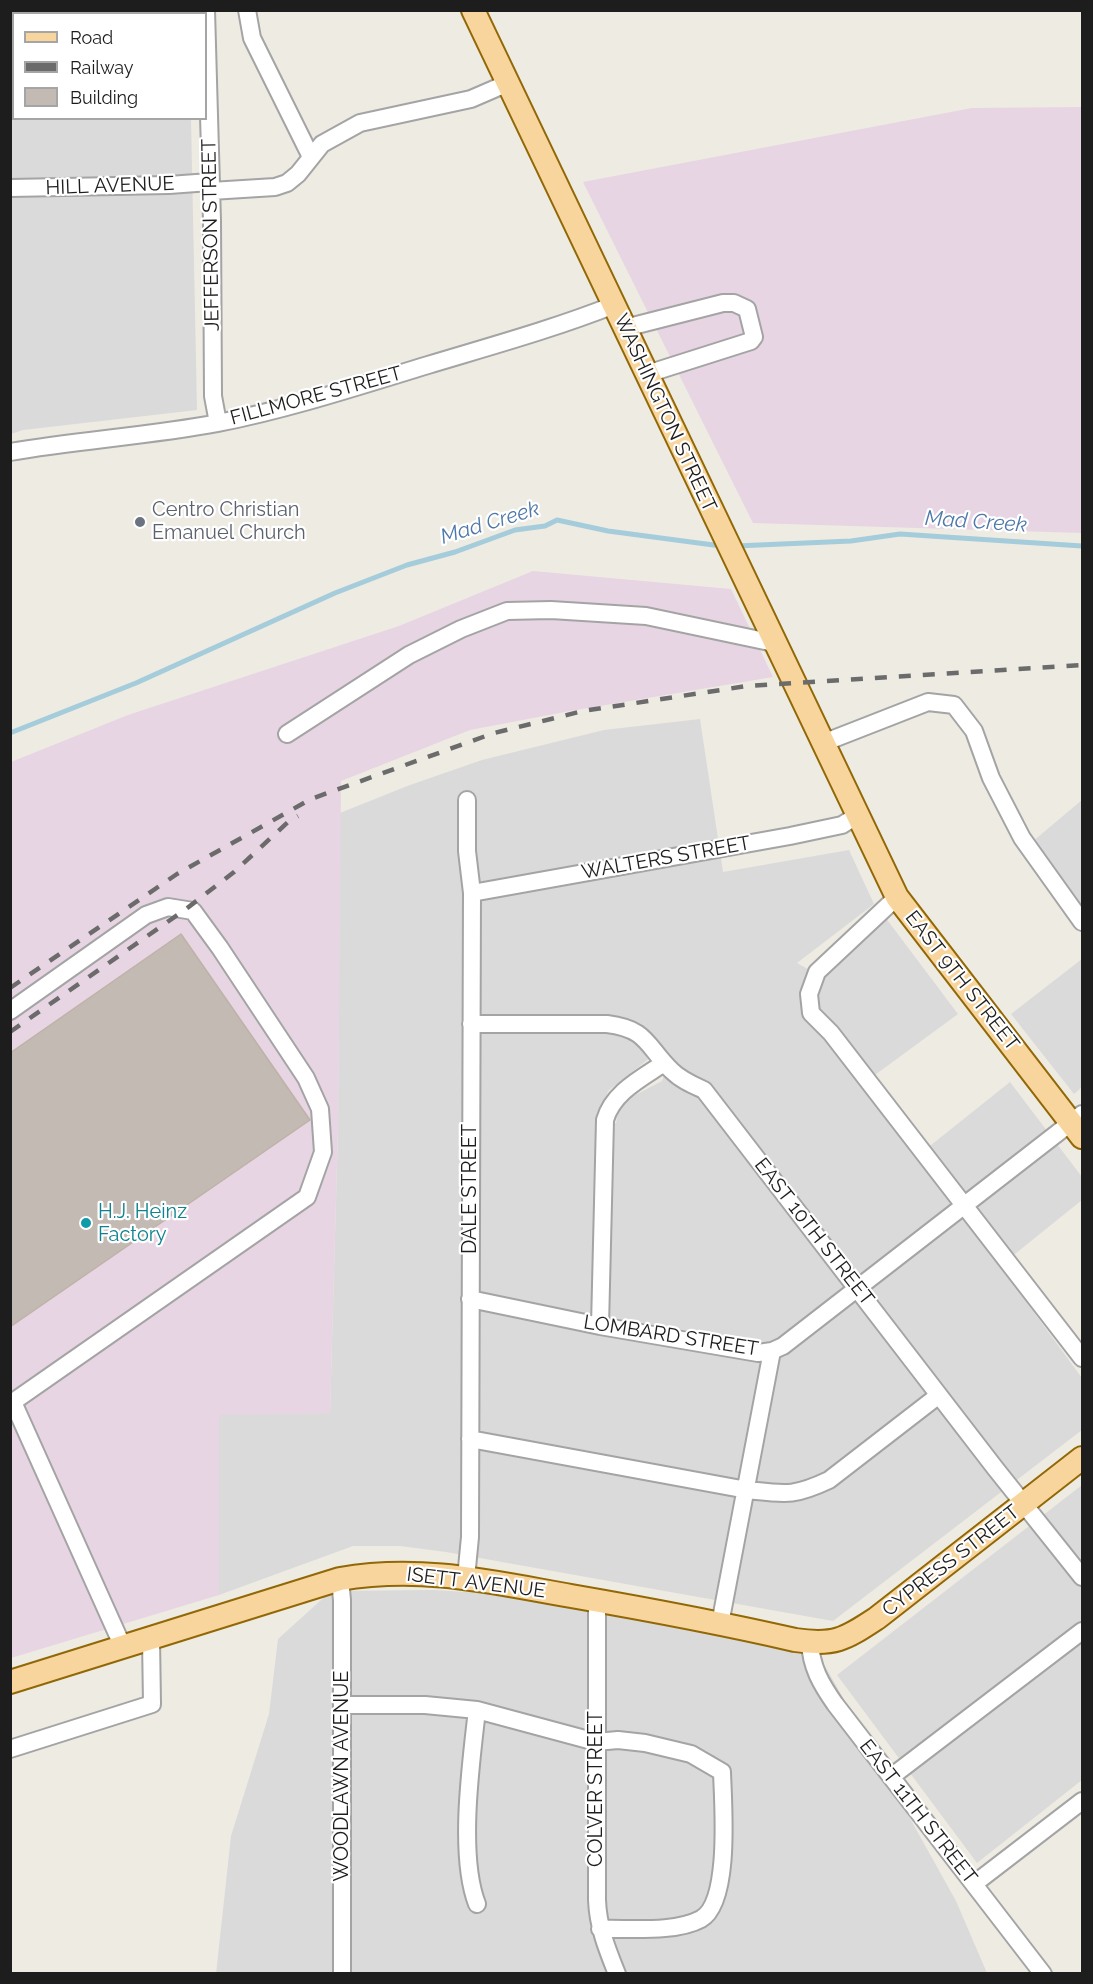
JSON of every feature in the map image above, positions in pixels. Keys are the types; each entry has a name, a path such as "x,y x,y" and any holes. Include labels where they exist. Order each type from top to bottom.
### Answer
{"main road":[{"name":"WASHINGTON STREET","path":"473,10 858,815"},
{"name":"EAST 9TH STREET","path":"858,815 897,897 1079,1124"},
{"name":"CYPRESS STREET","path":"810,1642 836,1641 859,1630 1083,1458"},
{"name":"ISETT AVENUE","path":"10,1682 340,1579 373,1574 412,1573 466,1578 810,1642"}],"street":[{"path":"247,10 252,38 311,157"},
{"name":"JEFFERSON STREET","path":"207,45 213,396 218,423"},
{"name":"HILL AVENUE","path":"10,188 169,185 275,187 287,183 298,174 322,144 360,123 471,99 508,83"},
{"path":"625,328 723,303 734,303 747,309 754,337 751,341 647,374"},
{"name":"FILLMORE STREET","path":"10,452 47,445 163,432 218,423 341,392 573,321 614,305"},
{"path":"287,734 409,655 461,629 507,611 551,610 646,616 774,643"},
{"path":"823,743 928,702 954,705 974,731 991,778 1022,838 1083,922"},
{"name":"DALE STREET","path":"466,1578 470,1537 471,1024 471,893 467,851 467,800"},
{"name":"WALTERS STREET","path":"471,893 790,836 842,825 858,815"},
{"path":"897,897 817,972 808,994 811,1013 831,1033 1083,1358"},
{"path":"10,1011 146,915 168,907 193,911 306,1078 320,1109 323,1152 307,1197 12,1403 123,1647"},
{"name":"EAST 10TH STREET","path":"471,1024 623,1026 646,1039 664,1063 686,1082 704,1090 1083,1578"},
{"path":"600,1326 605,1120 609,1107 622,1093 664,1063"},
{"name":"LOMBARD STREET","path":"470,1299 600,1326 758,1353 772,1351 783,1346 964,1205 1079,1124"},
{"path":"720,1624 772,1351"},
{"path":"470,1439 747,1490 788,1495 808,1490 829,1480 939,1395"},
{"name":"WOODLAWN AVENUE","path":"340,1579 342,1600 342,1974"},
{"name":"COLVER STREET","path":"597,1601 597,1900 600,1929 617,1974"},
{"path":"891,1777 1083,1631"},
{"path":"10,1749 152,1704 151,1639"},
{"name":"EAST 11TH STREET","path":"810,1642 810,1655 818,1678 835,1704 1043,1974"},
{"path":"342,1705 425,1705 477,1710 596,1742 618,1740 645,1743 691,1754 722,1772 724,1832 718,1893 712,1908 701,1918 675,1927 600,1929"},
{"path":"477,1710 470,1772 468,1848 471,1888 477,1904"},
{"path":"974,1884 1082,1801"}],"shaded area":[{"path":"10,11 189,11 12,12 12,120 191,120 197,410 23,430 11,434"},
{"path":"1082,107 1082,533 753,523 583,182 972,108"},
{"path":"533,571 731,589 773,677 470,730 341,781 338,1127 330,1413 219,1415 219,1595 11,1658 11,762 128,715 399,626"},
{"path":"700,719 723,872 849,850 874,904 797,963 822,977 885,917 958,1014 864,1083 916,1157 1010,1082 1082,1177 1082,1200 1000,1266 1082,1378 1082,1430 833,1621 446,1552 400,1546 353,1546 219,1595 219,1414 330,1413 338,1127 340,813 482,760 604,730","holes":["661,1049 669,1059 662,1081 620,1103 616,1123 599,1122 608,1091"]},
{"path":"1082,800 1082,911 1032,842"},
{"path":"1082,959 1082,1087 1074,1094 1011,1014"},
{"path":"1082,1485 1082,1780 977,1863 837,1675"},
{"path":"433,1590 484,1593 808,1643 828,1671 956,1901 987,1973 216,1974 231,1836 269,1714 278,1639 331,1591"}],"building":[{"name":"H.J. Heinz Factory","path":"181,934 310,1120 10,1327 10,1053"}],"waterway":[{"name":"Mad Creek","path":"10,733 136,683 335,593 407,565 455,552 515,530 545,526 557,520 608,531 721,546"},
{"name":"Mad Creek","path":"736,546 851,541 900,534 1082,546"}],"railway":[{"path":"10,988 177,874 311,799 494,733 583,711 747,686 1082,665"},
{"path":"10,1032 186,909 234,872 288,822 298,816"}],"place":[{"name":"Centro Christian Emanuel Church","path":"140,522"},
{"name":"H.J. Heinz Factory","path":"86,1223"}]}
